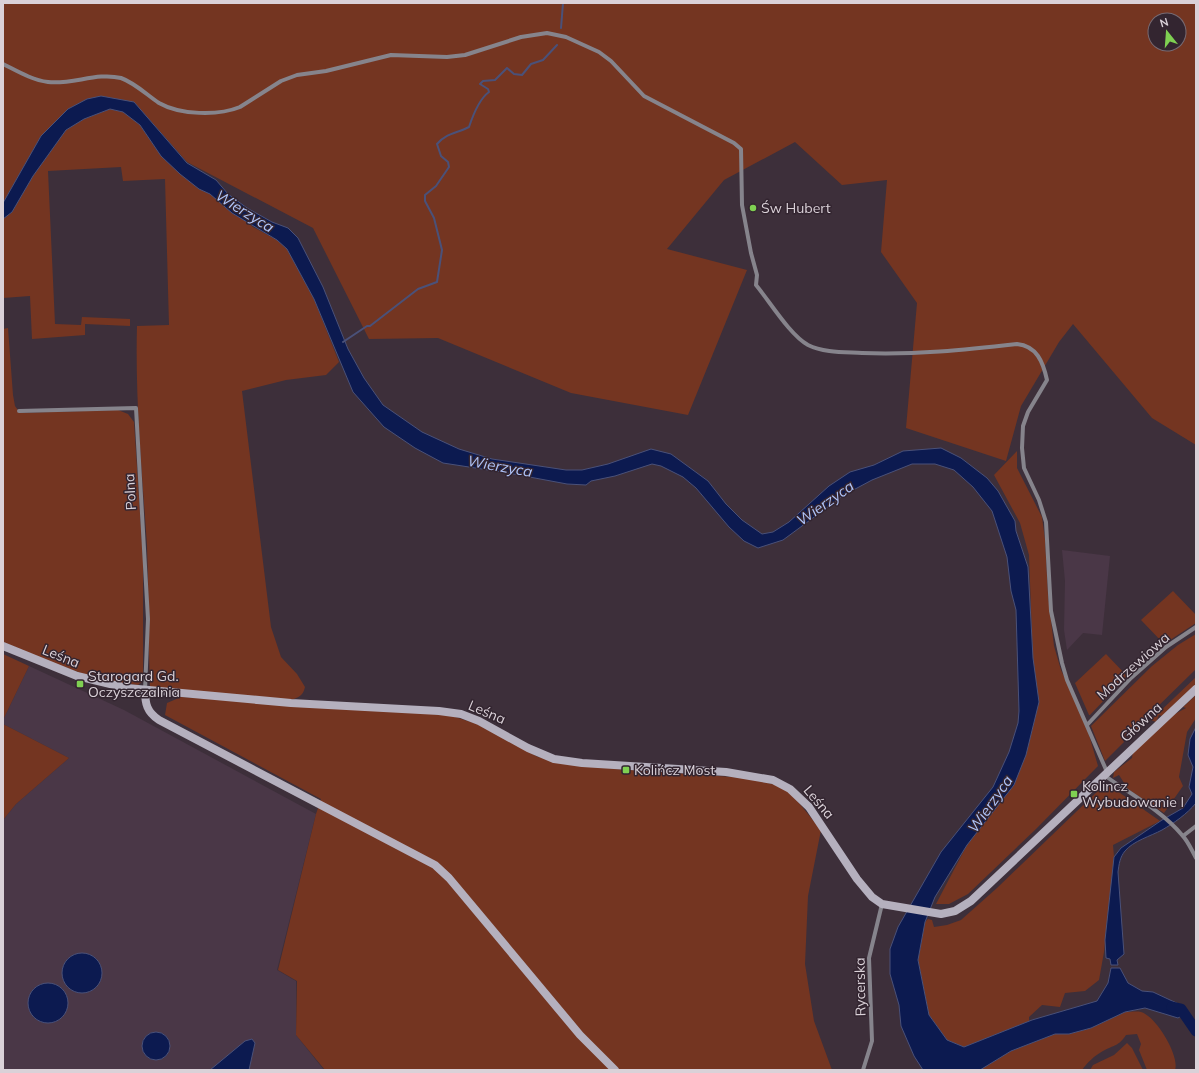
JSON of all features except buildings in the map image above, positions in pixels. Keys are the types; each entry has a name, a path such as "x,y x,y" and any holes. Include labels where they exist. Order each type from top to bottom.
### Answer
{"street":[{"path":"3,64 30,77 49,82 104,77 121,78 169,107 188,111 214,112 233,110 240,107 288,78 391,55 456,57 521,37 547,33 566,37 599,52 611,61 644,96 734,143 741,149 742,205 751,253 757,275 756,286 777,314 808,344 838,352 895,354 930,354 1017,344 1026,345 1038,355 1047,380 1030,408 1023,426 1022,448 1024,468 1039,500 1046,522 1050,560 1051,611 1067,680 1087,724 1105,773 1156,811 1183,836 1196,858"},
{"name":"Polna","path":"20,411 136,408 147,611 146,690"},
{"name":"Modrzewiowa","path":"1087,724 1142,668 1166,647 1196,627"},
{"name":"Leśna","path":"3,646 77,676 146,690 291,703 439,710 460,714 479,720 528,748 554,759 582,763 726,772 773,780 790,789 809,807 857,879 872,896 882,904 904,909 931,912"},
{"name":"Główna","path":"931,912 941,914 955,911 971,901 1105,773 1196,689"},
{"path":"146,690 146,705 150,712 159,720 435,865 449,878 580,1035 615,1070"},
{"path":"1183,836 1196,826"},
{"name":"Rycerska","path":"863,1070 872,1041 869,958 882,904"}],"shaded area":[{"path":"3,3 1196,3 1196,445 1152,418 1073,324 1059,342 1021,406 1006,461 906,428 917,303 881,252 887,180 842,185 795,142 724,180 667,249 747,270 688,415 571,393 438,338 369,339 313,228 187,162 134,102 55,124 41,136 3,203"},
{"path":"110,109 123,111 140,125 161,156 199,189 210,193 253,227 277,240 287,249 314,299 339,362 326,375 286,380 242,391 271,627 281,657 297,674 305,687 300,696 291,700 150,688 147,545 138,408 137,326 169,325 165,179 123,181 121,167 48,171 55,324 81,325 82,317 130,319 130,326 85,324 85,335 32,339 30,296 3,298 3,219 12,212 33,176 66,130 84,119"},
{"path":"8,328 13,395 15,406 20,413 118,410 128,414 134,422 143,559 143,681 138,685 120,683 69,669 3,642 3,329"},
{"path":"1017,451 1017,468 1042,517 1045,540 1048,595 1054,646 1061,670 1085,721 1098,766 1036,829 968,894 949,904 936,904 967,845 1014,785 1039,702 1033,662 1029,555 1020,523 994,475"},
{"path":"1062,550 1110,556 1102,635 1083,633 1067,650 1064,630 1065,581"},
{"path":"1173,591 1196,615 1196,623 1164,644 1141,620"},
{"path":"1196,634 1196,669 1145,719 1146,722 1129,739 1127,737 1130,734 1123,740 1124,742 1105,761 1091,726 1152,666 1178,645"},
{"path":"3,654 29,666 3,720"},
{"path":"1106,654 1127,676 1089,715 1075,683"},
{"path":"29,666 124,710 316,814 277,970 296,981 296,1035 324,1070 3,1070 3,820 16,804 69,758 3,724 3,720"},
{"path":"1196,677 1196,684 1162,716 1159,715 1156,722 1151,720"},
{"path":"1196,695 1196,718 1187,732 1179,777 1183,786 1164,813 1128,789 1119,775 1113,778 1114,772 1132,758 1133,751 1171,716 1186,708 1183,707"},
{"path":"181,697 405,711 452,716 477,724 538,757 615,769 746,778 776,785 790,792 821,830 808,896 805,964 814,1021 832,1070 325,1070 296,1035 297,981 278,970 321,799 165,715 167,703"},
{"path":"3,724 69,758 16,804 3,820"},
{"path":"1103,786 1106,789 1110,786 1160,821 1113,845 1114,857 1104,952 1099,980 1085,991 1065,993 1060,1007 1042,1005 1029,1017 1029,1022 964,1047 947,1040 929,1015 918,960 925,922 928,919 932,920 934,927 947,925 961,920 997,888"},
{"path":"1125,1012 1141,1012 1147,1015 1160,1028 1166,1037 1174,1056 1176,1064 1175,1070 1147,1070 1139,1050 1141,1044 1137,1034 1126,1035 1119,1043 1094,1057 1082,1070 980,1070 1011,1051 1055,1034 1069,1034 1091,1028"},
{"path":"1127,1043 1132,1048 1143,1070 1090,1070 1093,1065 1114,1055"}],"water":[{"path":"101,96 134,102 187,163 216,180 228,194 247,208 272,222 288,228 298,238 323,287 348,349 364,378 383,405 422,432 459,449 492,459 566,470 582,470 608,464 651,449 671,454 708,481 726,504 742,520 762,534 773,532 789,522 829,486 850,472 874,465 903,451 941,448 961,458 987,478 998,491 1015,521 1016,531 1028,567 1033,658 1039,702 1026,755 1014,785 967,845 935,897 925,922 918,960 929,1015 947,1040 964,1047 1032,1020 1097,1001 1108,983 1111,968 1120,968 1128,983 1142,991 1153,992 1183,1006 1188,1012 1178,1018 1145,1008 1125,1012 1091,1028 1069,1034 1055,1034 1011,1051 980,1070 923,1070 914,1056 901,1026 899,1005 890,974 890,949 898,927 941,852 993,787 1009,752 1018,723 1019,711 1016,610 1011,591 1007,557 992,511 973,487 954,470 935,464 912,464 872,480 844,495 783,540 758,548 744,541 729,527 696,488 683,477 661,466 652,464 615,476 591,481 586,485 567,484 443,463 415,448 384,427 353,392 314,299 287,249 277,240 232,213 210,194 199,189 180,174 161,156 140,125 123,112 110,109 84,119 66,130 33,176 12,212 3,219 3,203 41,136 68,109 87,99"},
{"path":"1196,727 1196,803 1184,815 1162,830 1128,847 1123,853 1119,863 1118,872 1124,954 1117,960 1118,965 1111,965 1110,959 1106,958 1105,940 1114,857 1121,848 1162,820 1183,808 1192,794 1189,787 1193,767 1188,755 1190,739"},
{"path":"78,953 86,953 93,956 99,962 102,973 99,984 93,990 86,993 78,993 71,990 65,984 62,977 62,969 65,962 71,956"},
{"path":"44,983 52,983 59,986 65,992 68,1003 65,1014 59,1020 52,1023 44,1023 37,1020 31,1014 28,1007 28,999 31,992 37,986"},
{"path":"156,1032 166,1036 170,1046 166,1056 156,1060 146,1056 142,1046 146,1036"},
{"path":"252,1039 255,1043 249,1070 210,1070 245,1041"}],"waterway":[{"path":"561,28 563,3"},
{"path":"343,342 367,326 370,326 418,289 437,282 442,250 434,218 425,201 425,195 436,186 449,167 448,162 441,156 437,144 448,135 469,127 479,103 489,92 488,89 480,84 483,81 495,80 507,68 514,74 522,75 531,64 543,60 557,45"},
{"name":"Wierzyca","path":"1172,1007 1181,1009 1196,1031"}],"place":[{"name":"Św Hubert","path":"753,208"},
{"name":"Starogard Gd. Oczyszczalnia","path":"80,684"},
{"name":"Kolińcz Most","path":"626,770"},
{"name":"Kolincz Wybudowanie I","path":"1074,794"}]}
